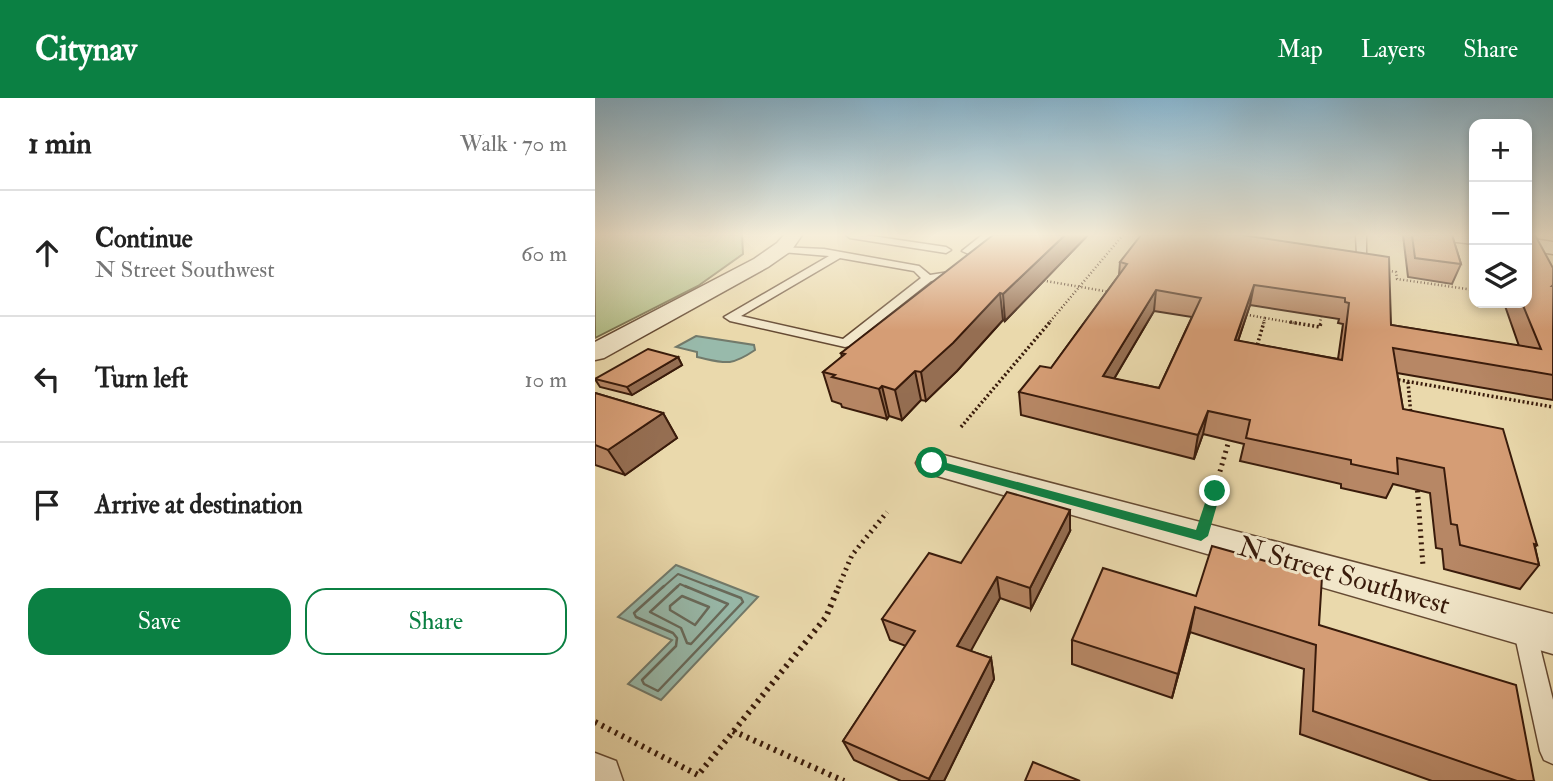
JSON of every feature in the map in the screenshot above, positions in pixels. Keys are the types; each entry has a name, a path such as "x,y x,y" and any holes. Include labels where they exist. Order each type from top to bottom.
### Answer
{"street":[{"path":"595,352 754,267"},
{"name":"N Street Southwest","path":"932,463 1538,630"}],"lane":[{"path":"817,267 730,317 845,343 928,278 952,275 962,267"},
{"path":"924,267 919,272 928,278"},
{"path":"1538,630 1553,751"}],"path":[{"path":"961,427 1096,267"},
{"path":"1383,270 1396,272 1397,279 1469,289"},
{"path":"1032,278 1119,293"},
{"path":"1238,314 1320,327 1324,301"},
{"path":"1255,352 1265,318"},
{"path":"1383,377 1553,407"},
{"path":"1408,382 1412,421"},
{"path":"1201,536 1233,428"},
{"path":"1416,474 1426,600"},
{"path":"595,722 698,775 826,617 852,555 887,512"},
{"path":"733,731 844,781"}],"green space":[{"path":"595,267 725,267 698,286 595,338"}],"water":[{"path":"696,336 754,345 755,350 739,359 721,362 697,357 697,352 676,347"},
{"path":"676,565 758,597 661,700 628,684 672,640 618,617"}],"building":[{"path":"952,267 1032,267 1003,294 1000,293 953,343 921,372 915,371 895,390 882,386 879,389 832,377 835,375 823,372 845,354 841,353"},
{"path":"1125,267 1389,267 1391,325 1541,349 1524,308 1532,308 1532,267 1552,267 1553,375 1393,348 1403,409 1503,429 1537,545 1534,544 1539,565 1460,545 1457,525 1451,524 1444,468 1397,458 1398,474 1351,464 1351,460 1246,438 1250,420 1208,411 1198,435 1019,392 1040,366 1051,368","holes":["1254,285 1345,298 1345,302 1349,303 1342,360 1235,340","1156,290 1201,298 1159,388 1103,376"]},
{"path":"648,349 678,357 627,387 595,379"},
{"path":"595,393 663,413 608,450 595,445"},
{"path":"1007,492 1070,510 1030,588 997,577 957,646 991,658 929,779 843,741 915,631 882,619 929,553 961,563"},
{"path":"1212,546 1322,577 1319,625 1516,685 1534,781 1517,781 1313,711 1316,645 1195,607 1178,674 1072,640 1103,568 1196,596"},
{"path":"1033,762 1080,781 1025,781"}],"route":[{"path":"932,463 1201,536 1215,491"}]}
